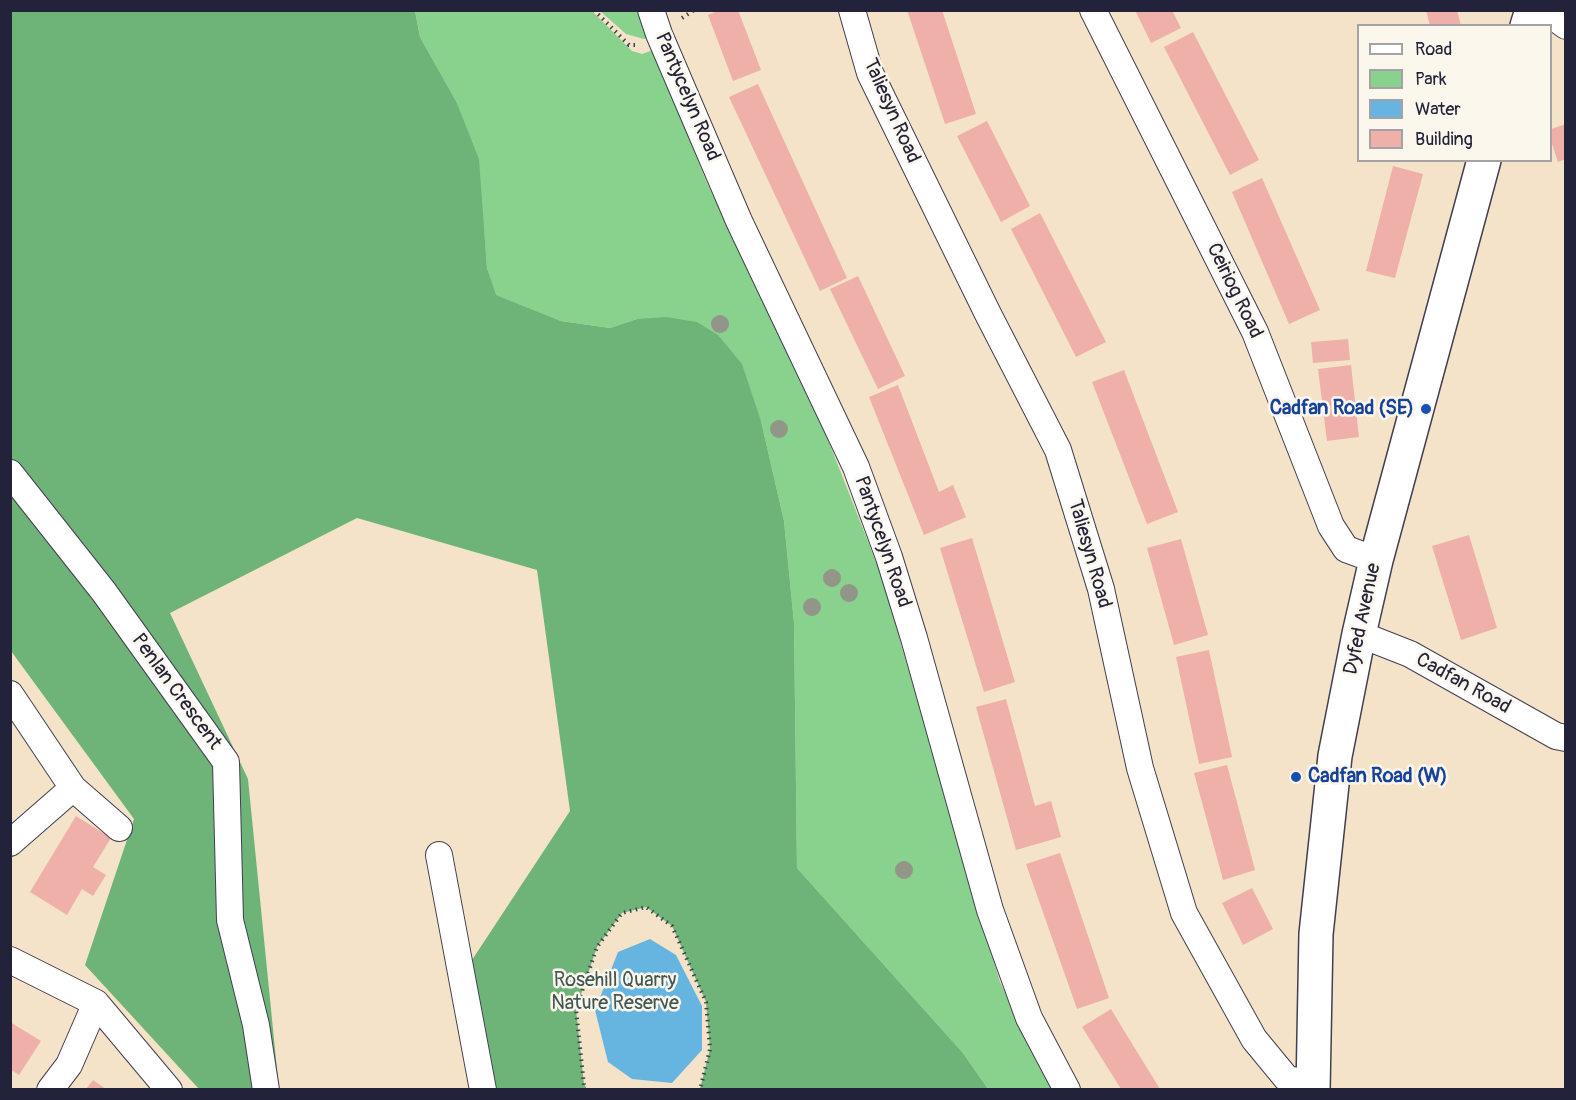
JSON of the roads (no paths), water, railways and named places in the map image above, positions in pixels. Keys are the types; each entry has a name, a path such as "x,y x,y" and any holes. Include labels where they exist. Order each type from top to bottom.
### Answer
{"street":[{"name":"Pantycelyn Road","path":"651,10 739,221 856,467 889,557 914,638 990,910 1029,1018 1066,1089"},
{"name":"Taliesyn Road","path":"852,10 870,73 988,314 1058,450 1101,589 1140,768 1184,913 1254,1039 1287,1079 1313,1087"},
{"name":"Ceiriog Road","path":"1093,10 1255,332 1331,526 1346,549 1376,560"},
{"path":"1544,10 1566,26"},
{"name":"Dyfed Avenue","path":"1313,1087 1316,934 1335,756 1376,560 1483,162"},
{"name":"Penlan Crescent","path":"10,473 104,592 226,762 230,920 255,1025 266,1089"},
{"name":"Cadfan Road","path":"1359,634 1410,654 1556,735 1566,738"},
{"path":"10,694 73,788 119,828"},
{"path":"10,843 73,788"},
{"path":"439,855 483,1089"},
{"path":"10,960 96,1003 169,1089"},
{"path":"50,1089 69,1065 96,1003"}],"water":[{"path":"650,939 676,955 702,1006 702,1050 672,1083 632,1079 608,1062 595,1010 618,952"}],"place":[{"name":"Cadfan Road (SE)","path":"1426,409"},
{"name":"Cadfan Road (W)","path":"1296,777"}],"park label":[{"name":"Rosehill Quarry Nature Reserve","path":"615,992"}]}
